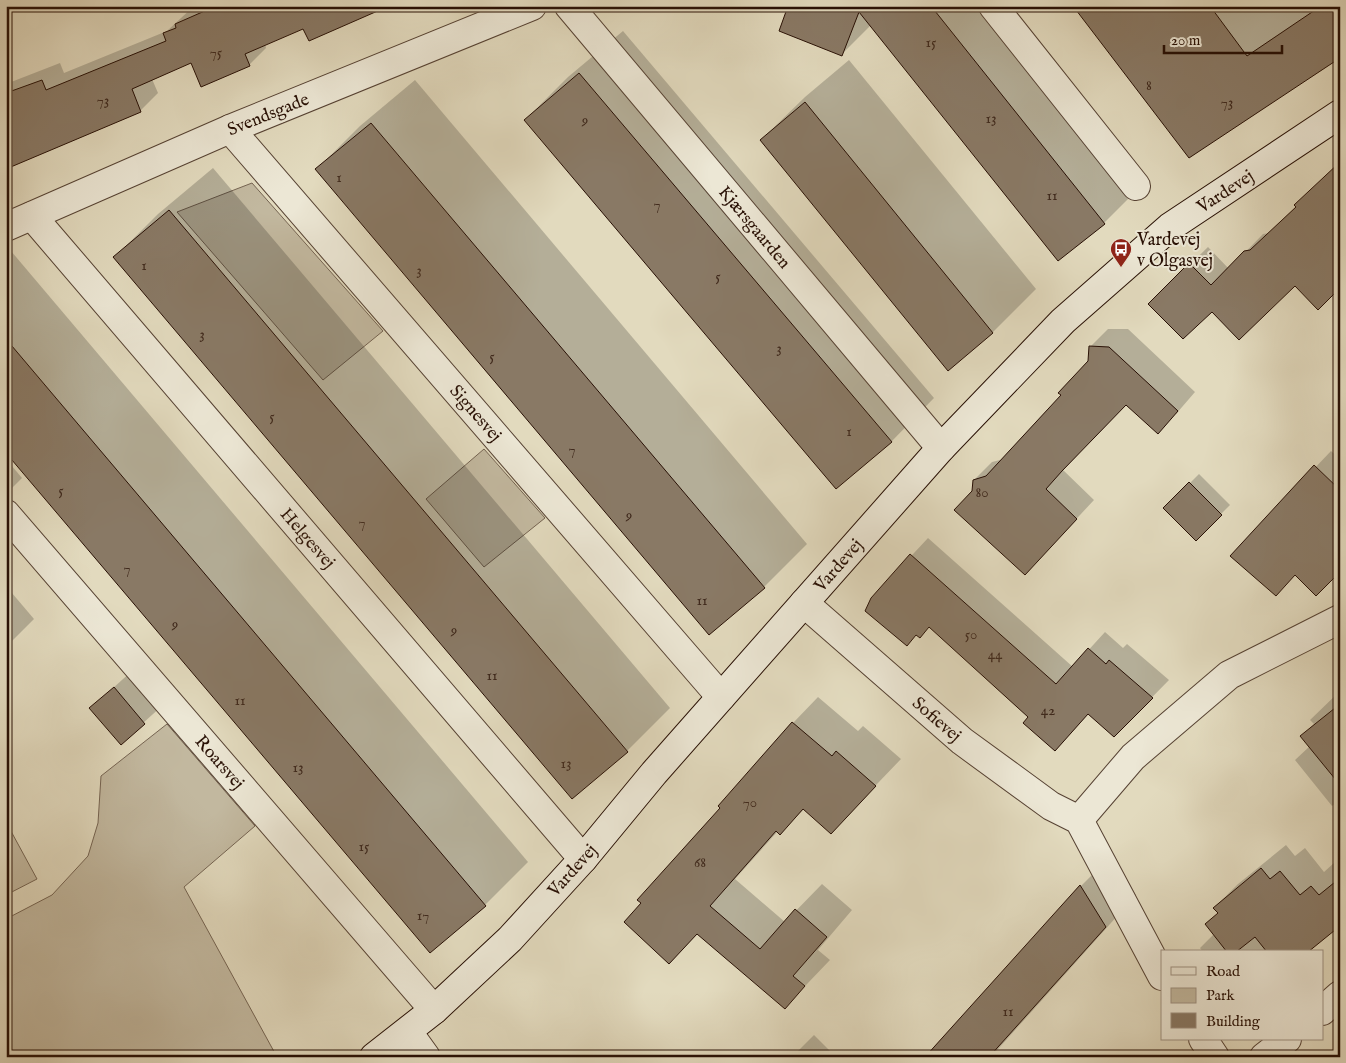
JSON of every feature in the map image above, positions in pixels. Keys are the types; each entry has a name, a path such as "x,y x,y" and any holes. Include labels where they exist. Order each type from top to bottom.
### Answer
{"street":[{"name":"Svendsgade","path":"6,227 230,129 532,6"},
{"name":"Kjærsgaarden","path":"570,6 941,448"},
{"path":"993,6 1136,186"},
{"name":"Vardevej","path":"374,1057 434,1010 510,939 583,859 654,773 941,448 1063,321 1121,268 1170,228 1340,114"},
{"name":"Signesvej","path":"230,129 721,697"},
{"name":"Helgesvej","path":"32,216 583,859"},
{"name":"Roarsvej","path":"6,514 434,1010"},
{"name":"Sofievej","path":"804,603 962,741 1051,806 1079,820"},
{"path":"1161,974 1079,820 1133,757 1229,675 1340,619"},
{"path":"1324,1009 1340,995"},
{"path":"408,1032 426,1057"},
{"path":"1204,1040 1215,1057"},
{"path":"1264,1057 1286,1040"}],"green space":[{"path":"252,183 383,331 323,380 177,212"},
{"path":"484,449 545,518 484,567 426,499"},
{"path":"167,724 255,826 184,887 277,1057 6,1057 6,919 52,895 88,856 98,823 101,776"},
{"path":"6,822 37,879 6,895"}],"building":[{"path":"216,6 389,6 309,41 303,29 245,54 250,66 201,87 191,63 132,89 141,112 6,169 6,93 42,80 46,90 166,41 163,33 176,28 175,24"},
{"path":"788,6 931,6 1105,224 1058,261 859,12 842,56 779,31"},
{"path":"1073,6 1210,6 1247,56 1321,6 1340,6 1340,58 1189,158"},
{"path":"579,73 892,442 836,489 524,120"},
{"path":"805,102 993,333 948,371 760,140"},
{"path":"371,123 765,588 709,635 315,169"},
{"path":"1340,162 1340,288 1318,310 1295,286 1239,340 1212,312 1183,339 1148,304 1189,263 1211,285 1244,251 1250,250 1296,207 1294,205"},
{"path":"169,210 628,752 572,799 113,257"},
{"path":"6,339 486,906 430,953 6,453"},
{"path":"1089,346 1109,347 1178,411 1158,434 1126,405 1062,471 1046,489 1077,519 1025,575 954,510 972,491 973,480 986,476 1061,395 1058,393 1088,361"},
{"path":"1314,465 1340,490 1340,572 1316,596 1295,575 1276,596 1230,556"},
{"path":"1189,482 1222,515 1196,541 1163,508"},
{"path":"910,554 1056,684 1088,648 1106,664 1109,660 1153,698 1114,737 1088,714 1055,751 1023,723 1028,717 929,627 920,638 916,635 907,646 865,611 871,598"},
{"path":"114,687 145,724 121,745 89,708"},
{"path":"1340,704 1340,785 1300,736"},
{"path":"792,722 832,756 836,751 876,786 831,834 803,809 780,835 776,831 710,906 760,949 795,909 827,937 793,976 805,986 785,1009 697,934 669,964 624,922 641,903 637,900 720,808 718,806"},
{"path":"1261,868 1270,879 1280,871 1300,895 1311,886 1319,895 1340,878 1340,926 1310,950 1265,950 1255,937 1239,950 1225,950 1205,924 1218,913 1213,908"},
{"path":"1080,885 1106,927 989,1057 925,1057"}],"place":[{"name":"Vardevej v Olgasvej","path":"1121,268"}]}
